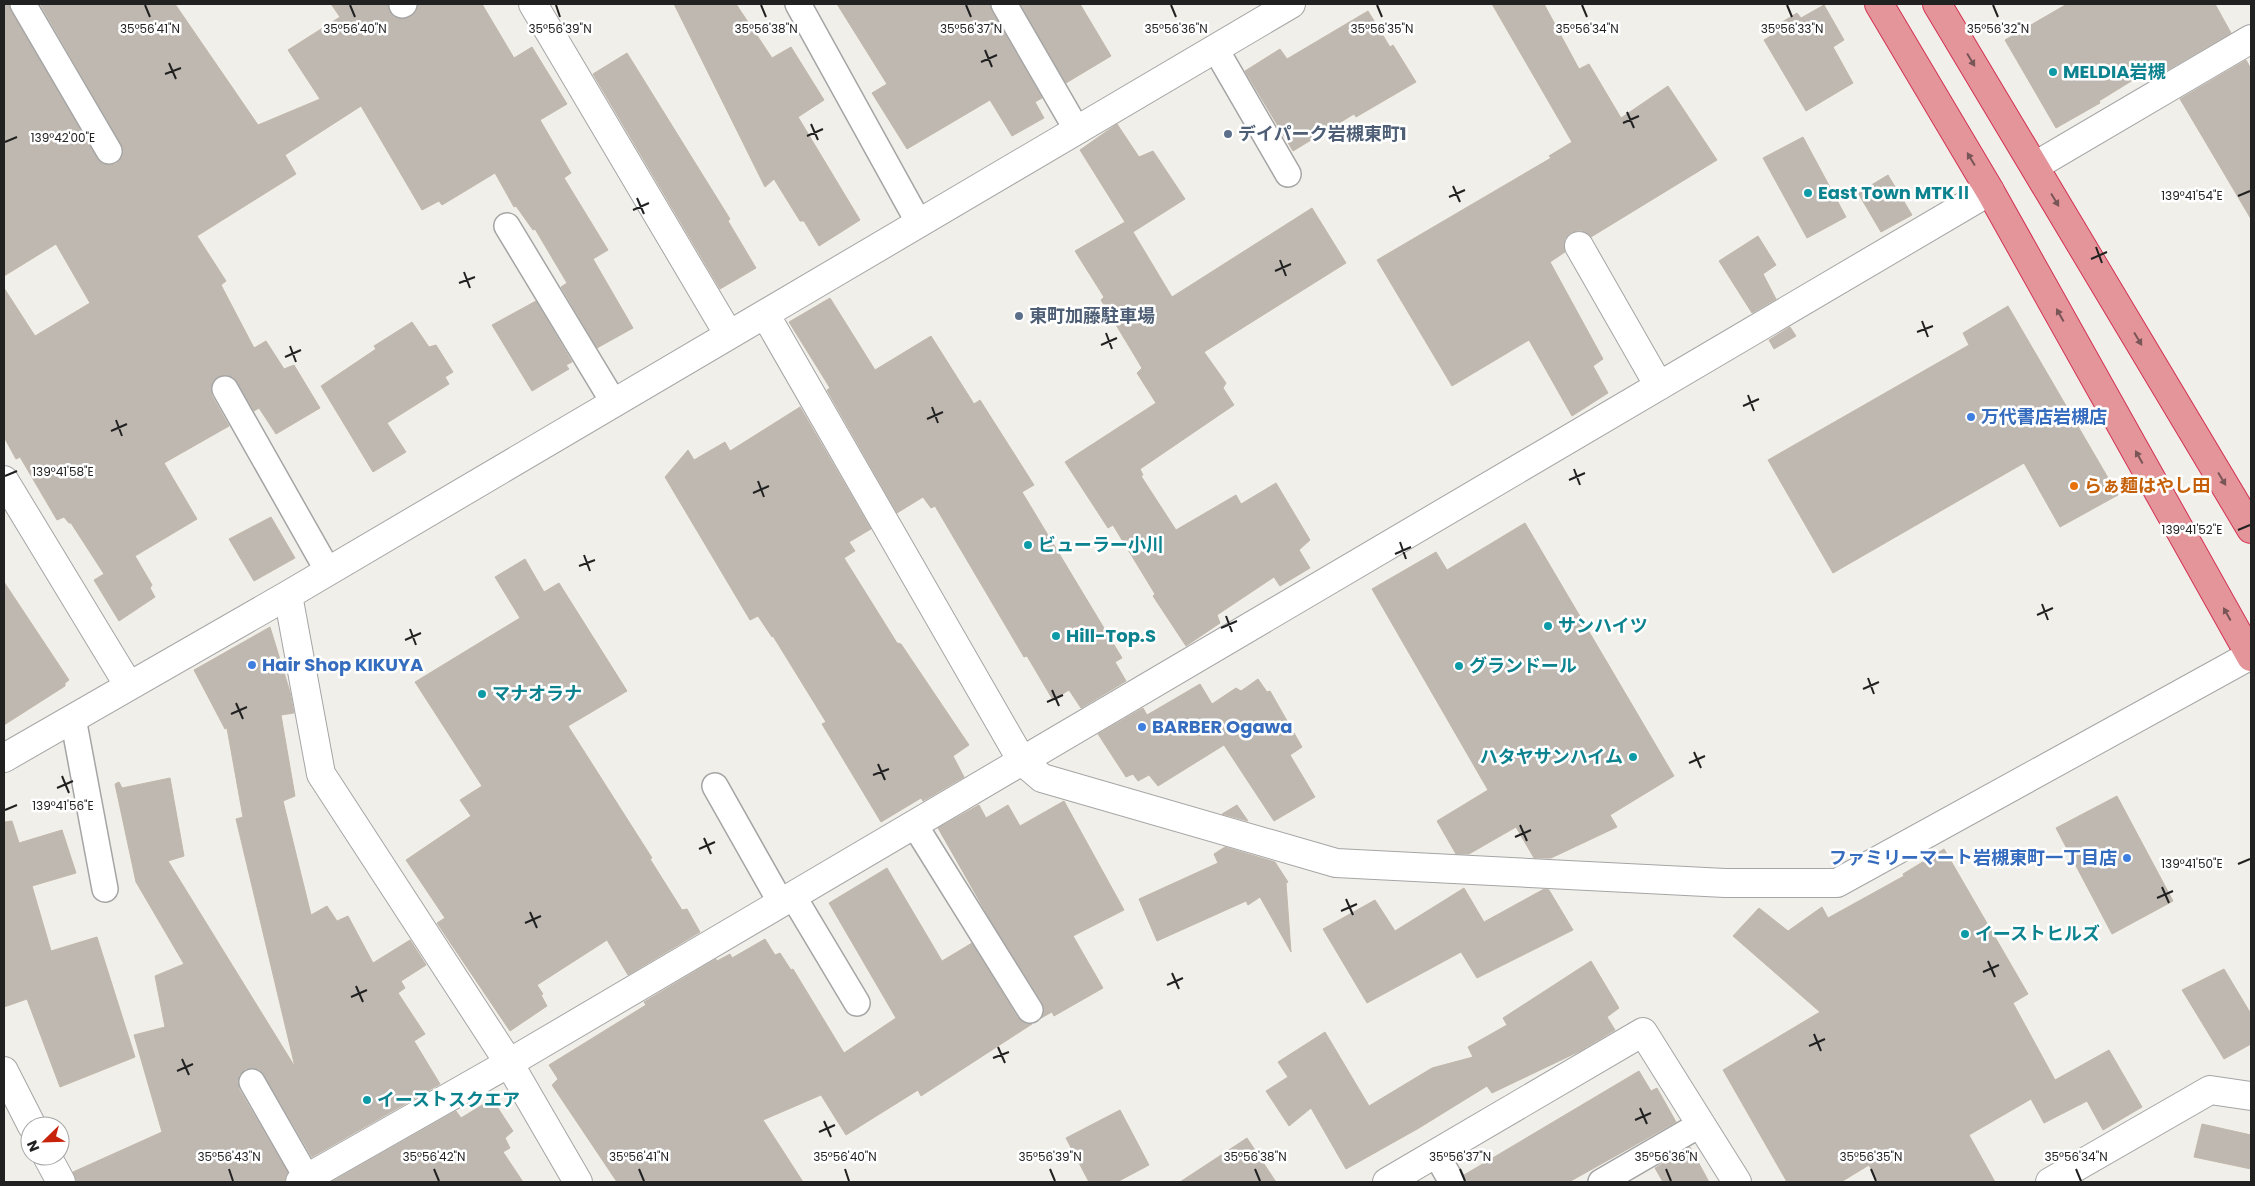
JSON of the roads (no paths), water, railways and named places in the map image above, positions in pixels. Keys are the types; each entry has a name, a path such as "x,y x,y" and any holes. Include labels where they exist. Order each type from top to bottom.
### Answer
{"highway":[{"path":"1879,4 1990,191 2251,655"},
{"path":"1937,4 2251,529"}],"street":[{"path":"533,4 729,335"},
{"path":"4,758 288,595 1077,130 1214,48 1260,12 1291,4"},
{"path":"2035,166 2251,39"},
{"path":"303,1180 509,1063 1990,191"},
{"path":"1578,246 1659,386"},
{"path":"765,314 1022,761 1042,778 1336,863 1725,883 1837,883 2251,655"},
{"path":"4,480 129,686"},
{"path":"288,595 321,774 509,1063 578,1182"},
{"path":"1388,1182 1643,1032 1737,1182"},
{"path":"4,1071 27,1116"},
{"path":"2050,1182 2210,1090 2251,1096"},
{"path":"52,1166 60,1182"}],"lane":[{"path":"23,4 109,151"},
{"path":"798,4 919,223"},
{"path":"1004,4 1077,130"},
{"path":"1214,48 1288,174"},
{"path":"507,226 614,403"},
{"path":"225,389 328,571"},
{"path":"73,718 106,889"},
{"path":"714,786 857,1003"},
{"path":"914,824 1030,1010"},
{"path":"252,1082 303,1180"},
{"path":"1600,1182 1701,1124"},
{"path":"1436,1154 1452,1182"}],"place":[{"name":"MELDIA岩槻","path":"2053,72"},
{"name":"デイパーク岩槻東町1","path":"1228,134"},
{"name":"East Town MTKⅡ","path":"1808,193"},
{"name":"東町加藤駐車場","path":"1019,316"},
{"name":"万代書店岩槻店","path":"1971,417"},
{"name":"らぁ麺はやし田","path":"2074,486"},
{"name":"ビューラー小川","path":"1028,545"},
{"name":"サンハイツ","path":"1548,626"},
{"name":"Hill-Top.S","path":"1056,636"},
{"name":"Hair Shop KIKUYA","path":"252,665"},
{"name":"グランドール","path":"1459,666"},
{"name":"マナオラナ","path":"482,694"},
{"name":"BARBER Ogawa","path":"1142,727"},
{"name":"ハタヤサンハイム","path":"1633,757"},
{"name":"ファミリーマート岩槻東町一丁目店","path":"2127,858"},
{"name":"イーストヒルズ","path":"1965,934"},
{"name":"イーストスクエア","path":"367,1100"}]}
